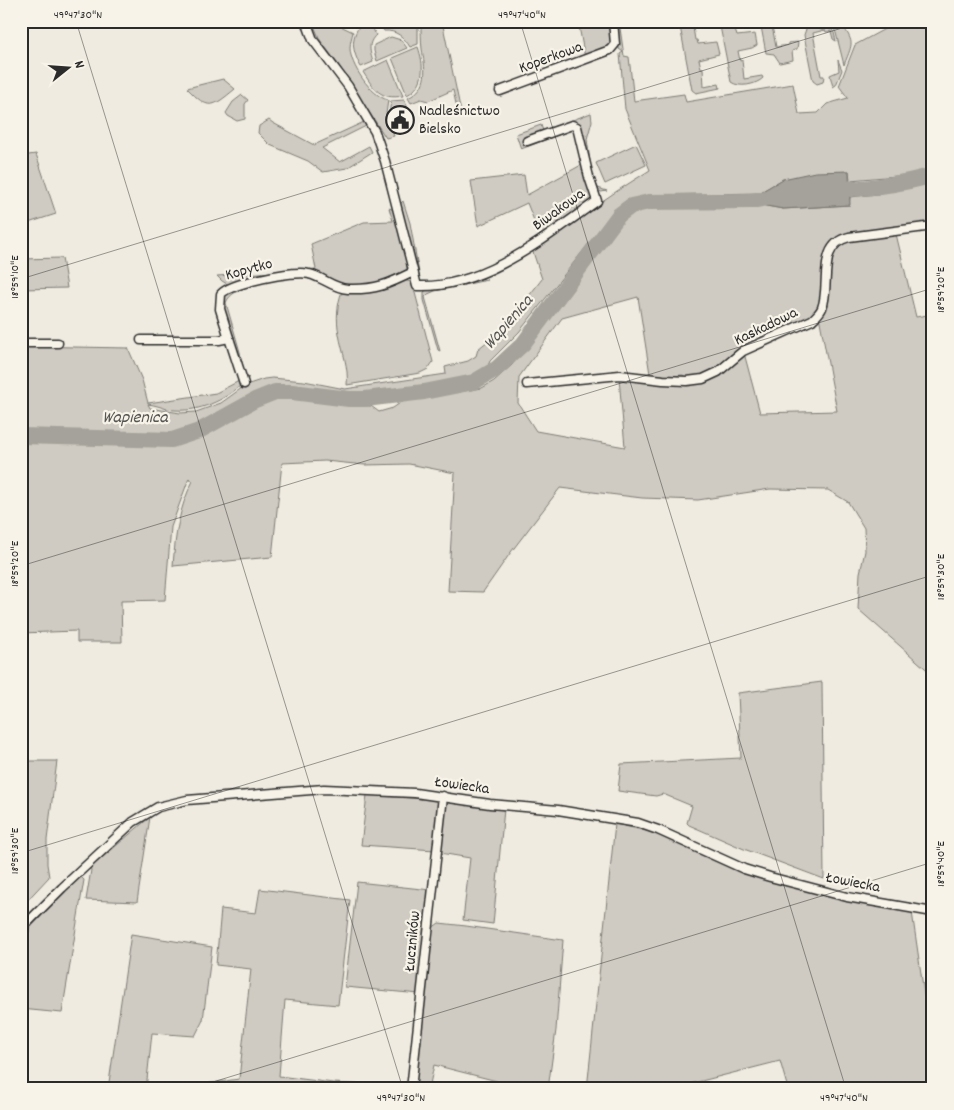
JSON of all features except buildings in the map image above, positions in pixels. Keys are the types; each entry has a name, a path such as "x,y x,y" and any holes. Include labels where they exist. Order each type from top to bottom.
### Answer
{"street":[{"path":"306,21 313,40 348,86 375,132 385,161 414,272"},
{"name":"Koperkowa","path":"500,91 610,50 615,44 613,21"},
{"name":"Biwakowa","path":"414,272 417,286 458,282 485,273 546,238 597,201 577,127 572,125 527,141"},
{"name":"Kaskadowa","path":"527,384 620,375 687,381 703,378 718,372 744,351 812,320 817,315 823,304 828,258 831,250 839,241 849,237 933,226"},
{"name":"Kopytko","path":"229,338 219,300 223,291 231,286 264,278 302,273 310,274 342,288 362,289 385,285 414,272"},
{"path":"141,340 219,340 229,338 244,384"},
{"path":"21,342 58,343"},
{"name":"Łowiecka","path":"21,929 133,822 150,811 164,805 187,800 324,789 384,791 442,796 490,804 558,810 648,826 736,865 770,877 847,897 933,912"},
{"name":"Łuczników","path":"411,1089 442,796"}],"shaded area":[{"path":"312,21 330,21 353,32 350,48 354,63 363,79 375,93 388,100 386,114 394,136 386,138 338,64 320,40"},
{"path":"364,21 418,21 418,44 410,47 399,35 384,31 380,25 373,29 376,35 370,44 373,62 361,67 354,49 354,38"},
{"path":"421,21 442,21 462,117 459,118 453,90 428,101 421,99 411,103 408,98 415,94 423,83 425,70 421,42"},
{"path":"578,21 611,21 613,39 610,47 585,58"},
{"path":"616,21 619,21 624,56 629,57 634,101 684,94 686,102 793,84 799,114 818,113 827,104 848,98 839,86 855,45 894,24 894,21 928,21 933,29 933,168 908,175 850,180 849,171 783,179 759,193 655,195 627,204 612,214 519,332 490,361 487,368 477,375 422,387 348,394 292,387 269,388 260,391 214,419 178,433 165,435 21,431 21,346 128,348 142,380 148,403 216,393 239,381 240,386 206,406 177,410 148,404 150,408 180,413 196,412 221,403 246,385 264,379 304,381 345,389 446,374 445,367 468,361 476,356 478,349 505,327 542,279 532,249 650,170 625,109 620,54 623,52 619,49"},
{"path":"679,21 692,21 695,40 697,40 698,44 716,42 719,54 699,59 701,68 703,68 704,87 719,84 720,88 696,93 692,90"},
{"path":"719,21 732,21 737,36 755,34 757,45 738,51 740,61 742,60 744,79 762,76 763,78 752,84 738,85 731,82"},
{"path":"760,21 771,21 776,47 798,42 797,49 792,51 793,60 780,63 774,54 766,53"},
{"path":"820,21 827,21 836,41 833,39 831,31 826,32 825,30 813,33 821,76 824,76 823,82 817,84 813,81 804,35 806,29"},
{"path":"840,21 851,42 850,51 844,65 836,33 831,23"},
{"path":"391,37 401,40 407,48 377,61 374,45"},
{"path":"418,47 422,74 418,86 407,95 392,58"},
{"path":"388,60 403,96 395,97 378,92 363,72"},
{"path":"838,60 842,70 836,85 833,87 830,75 839,71"},
{"path":"223,79 235,89 216,103 211,104 201,101 187,88"},
{"path":"242,95 248,100 245,104 245,119 237,121 226,113 233,102"},
{"path":"404,100 408,108 404,110 402,107 389,114 391,101"},
{"path":"591,113 592,121 587,139 592,176 598,188 607,191 601,192 596,189 591,176 579,125 575,123 563,126 562,124"},
{"path":"269,120 314,145 364,122 366,126 322,148 340,162 369,146 372,152 347,168 323,172 308,161 270,145 258,133 259,126"},
{"path":"541,125 543,131 555,127 555,129 574,129 521,149 516,134"},
{"path":"636,144 646,165 605,184 596,163"},
{"path":"36,154 56,214 22,225 21,156"},
{"path":"583,164 592,197 589,204 541,238 527,203 478,226 471,181 524,175 527,195"},
{"path":"849,171 850,205 783,209 761,205 759,193 783,179 815,172"},
{"path":"933,179 933,224 841,236 826,256 821,297 811,316 741,350 718,369 702,376 688,379 683,375 650,374 638,297 562,318 519,377 518,403 536,431 625,447 619,378 692,383 719,374 744,353 760,413 837,411 819,316 825,302 830,256 836,246 851,239 896,234 916,317 933,314 933,675 858,609 860,573 865,551 864,528 848,502 828,490 770,489 698,500 642,498 560,488 483,592 448,591 455,473 409,464 365,465 325,461 282,463 272,557 173,566 178,522 184,501 193,481 189,478 171,527 165,600 121,601 122,642 77,642 77,631 21,633 21,441 166,445 178,443 219,427 262,402 281,396 334,404 371,406 379,412 393,408 403,401 482,388 494,381 512,365 621,220 634,211 651,206 732,207 761,205 783,209 849,205 850,197 878,194"},
{"path":"403,201 410,223 419,273 417,273 400,204"},
{"path":"389,208 394,210 407,261 407,269 401,275 377,285 347,286 329,281 312,271 263,276 229,285 217,276 316,269 311,244 364,222 393,221"},
{"path":"62,258 67,288 21,289 21,259"},
{"path":"285,277 235,292 226,303 240,352 244,374 249,378 245,377 234,348 223,310 225,295 238,287"},
{"path":"480,278 487,280 435,291 425,297 440,351 438,350 424,300 424,292 441,286"},
{"path":"404,280 411,282 413,285 433,362 428,369 420,373 347,385 346,366 337,317 342,291"},
{"path":"822,682 824,879 744,849 689,825 687,823 692,806 663,794 656,796 618,791 621,764 741,758 738,693"},
{"path":"21,761 57,761 47,840 49,877 21,907"},
{"path":"933,782 933,899 929,897"},
{"path":"367,795 439,800 435,850 361,845"},
{"path":"448,800 504,809 493,924 463,920 470,858 440,853 445,803"},
{"path":"150,817 137,902 86,900 90,868"},
{"path":"615,824 657,833 773,882 843,899 912,912 929,1028 933,1029 933,1089 788,1089 780,1061 670,1089 587,1089"},
{"path":"81,877 84,880 62,1013 21,1009 21,964 30,928"},
{"path":"357,882 431,890 420,994 345,987"},
{"path":"260,889 350,900 338,1005 285,1000 279,1076 333,1083 408,1087 408,1089 204,1089 205,1084 239,1079 251,969 216,965 221,909 256,913"},
{"path":"439,923 563,940 556,1030 548,1089 497,1089 497,1081 434,1065 429,1089 413,1089 432,928"},
{"path":"131,934 212,947 203,1020 195,1036 152,1033 146,1089 108,1089"}],"waterway":[{"name":"Wapienica","path":"830,189 882,186 933,175"},
{"name":"Wapienica","path":"21,436 172,440 199,431 255,400 275,392 365,399 424,392 474,382 496,369 523,344 619,215 631,206 649,202 752,201 781,195"}],"place":[{"name":"Nadleśnictwo Bielsko","path":"400,120"}]}
